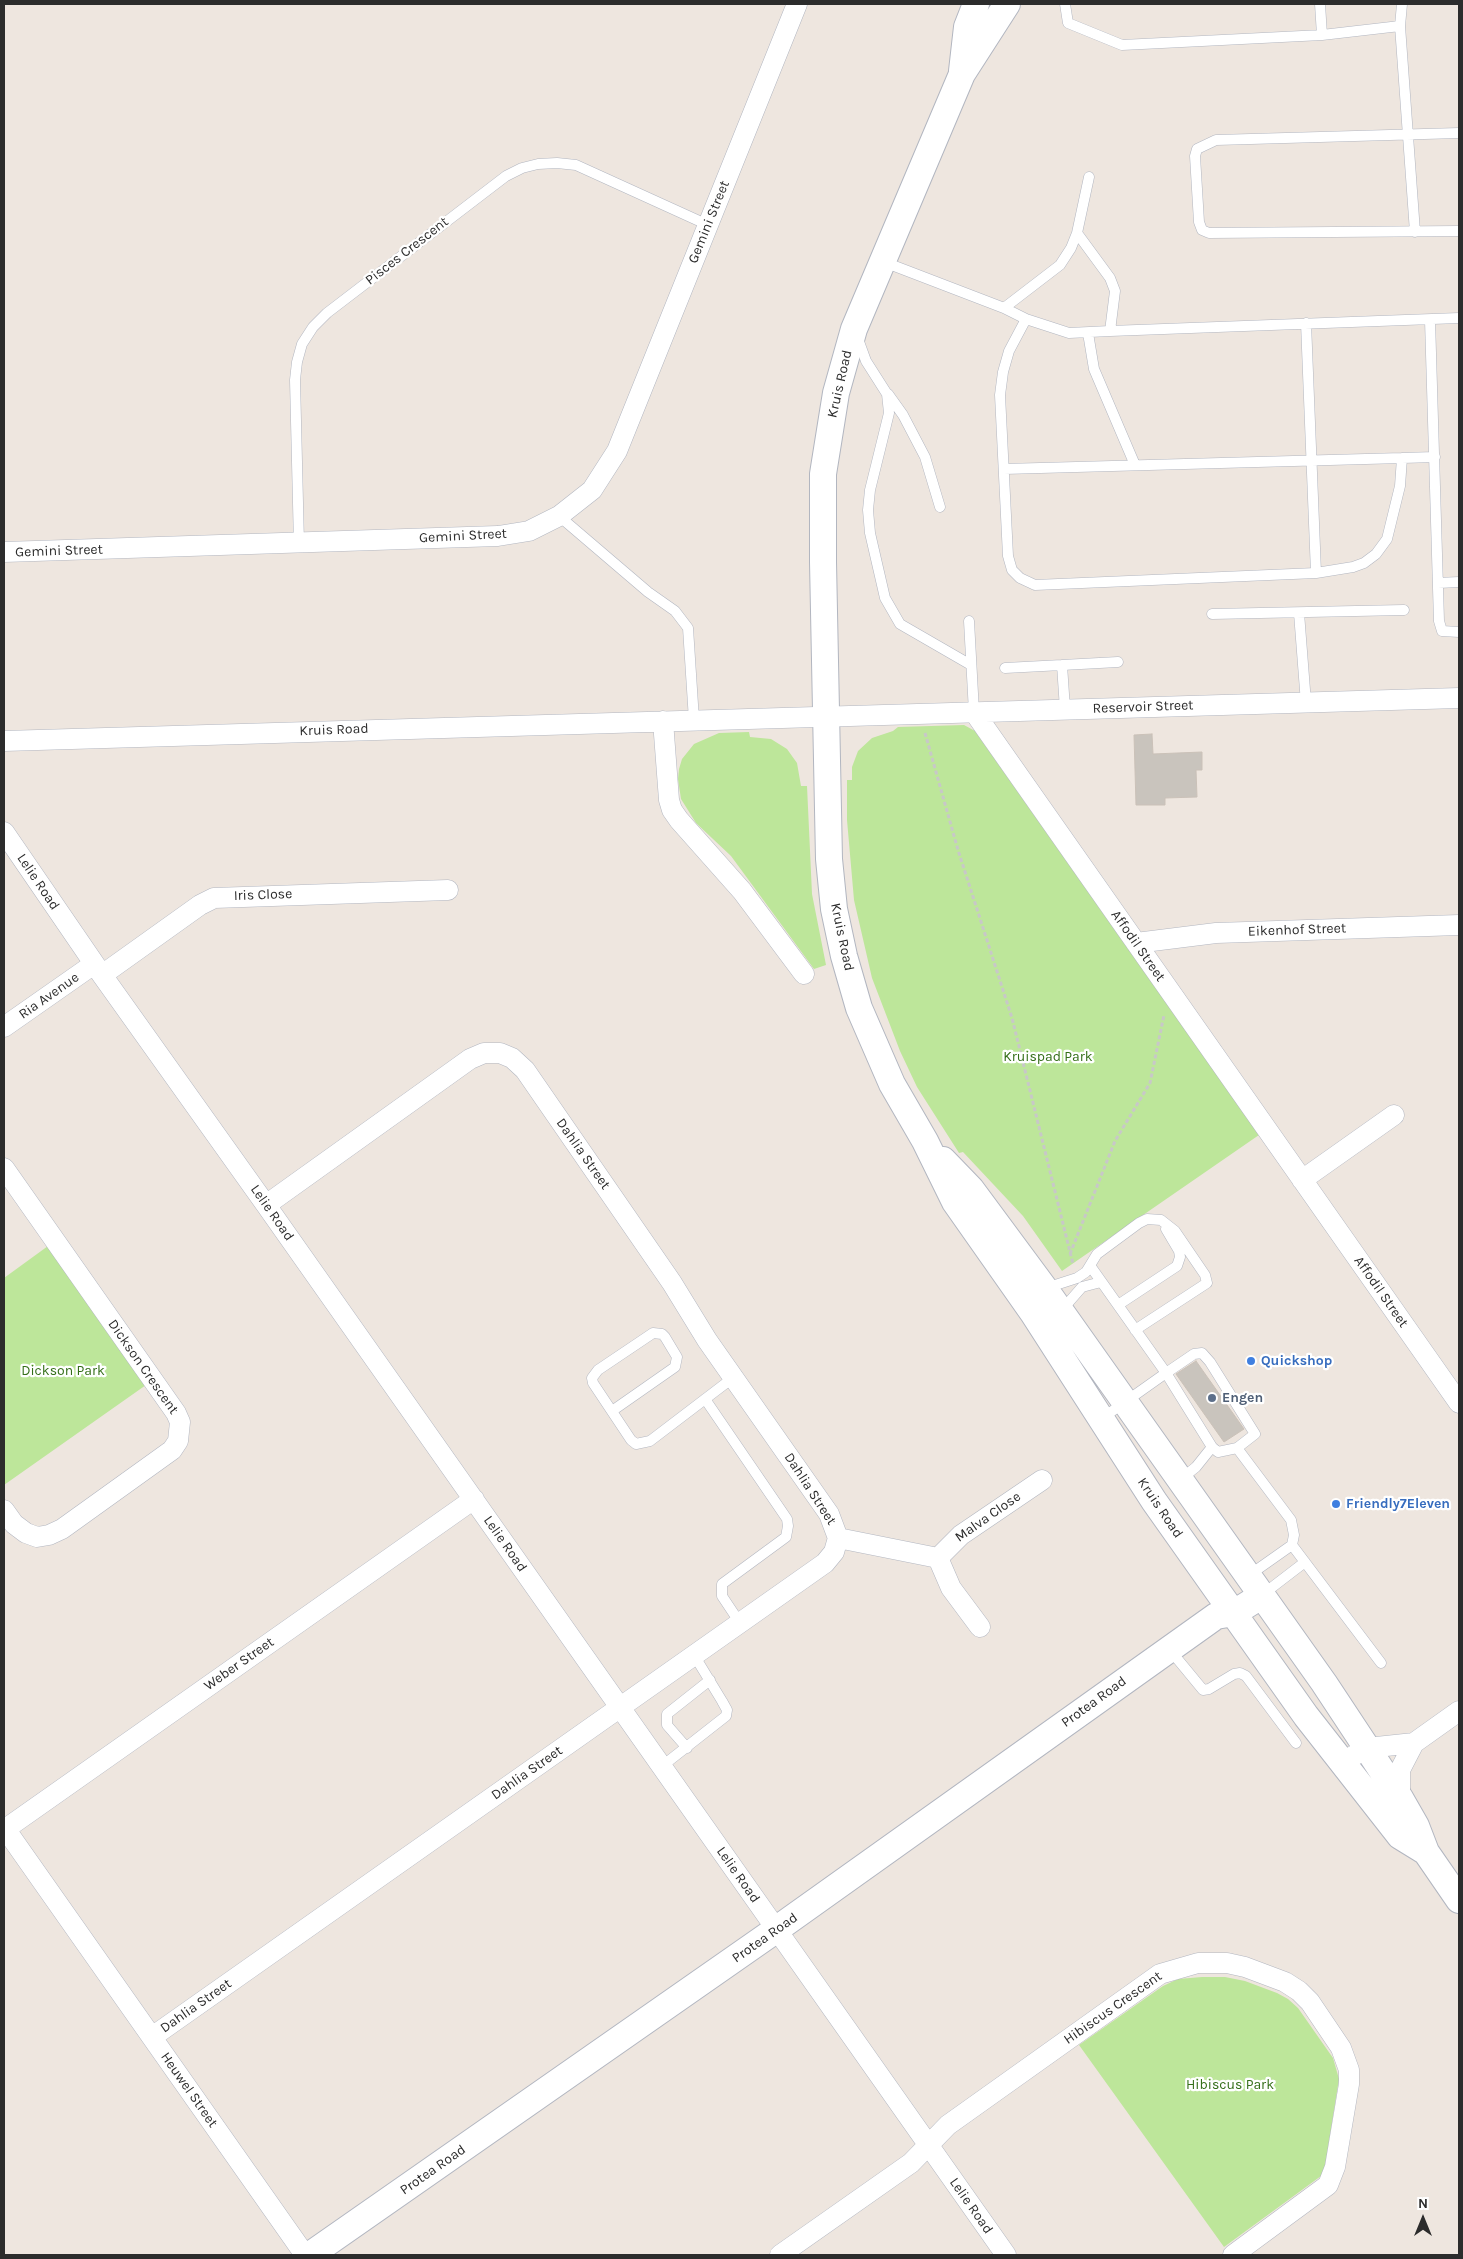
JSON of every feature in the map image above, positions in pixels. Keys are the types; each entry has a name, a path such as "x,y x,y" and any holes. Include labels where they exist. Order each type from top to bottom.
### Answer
{"street":[{"name":"Gemini Street","path":"4,552 299,544 498,536 529,530 559,516 592,490 617,451 797,4"},
{"name":"Kruis Road","path":"962,74 967,27 976,4"},
{"name":"Kruis Road","path":"1007,4 962,74 854,329 836,393 823,474 826,716 830,868 834,909 844,956 865,1023 892,1084 925,1141 955,1202 1033,1313 1100,1420 1224,1608 1341,1763 1400,1836 1426,1852"},
{"name":"Reservoir Street","path":"826,716 1459,698"},
{"name":"Affodil Street","path":"974,712 1459,1403"},
{"name":"Kruis Road","path":"4,741 826,716"},
{"path":"663,721 669,800 672,810 742,890 804,974"},
{"name":"Lelie Road","path":"4,832 98,970 474,1499 1006,2255"},
{"name":"Iris Close","path":"98,970 214,898 448,890"},
{"name":"Eikenhof Street","path":"1136,943 1216,933 1459,925"},
{"name":"Ria Avenue","path":"4,1027 98,970"},
{"name":"Dahlia Street","path":"152,2037 825,1563 834,1552 838,1538 829,1514 734,1377 672,1282 524,1070 512,1058 500,1053 484,1053 470,1059 266,1205"},
{"path":"1302,1180 1394,1115"},
{"name":"Kruis Road","path":"925,1141 971,1189 1045,1289 1180,1479 1367,1748 1416,1826 1426,1852 1459,1900"},
{"name":"Dickson Crescent","path":"4,1168 176,1413 180,1422 180,1431 178,1441 172,1450 62,1529 49,1535 37,1537 26,1533 14,1524 4,1510"},
{"name":"Malva Close","path":"938,1558 961,1536 1042,1480"},
{"name":"Weber Street","path":"4,1828 474,1499"},
{"path":"838,1538 938,1558 951,1588 980,1628"},
{"name":"Protea Road","path":"310,2255 777,1929 1169,1649 1254,1586"},
{"path":"1400,1798 1400,1770 1414,1743 1459,1711"},
{"path":"1341,1763 1367,1748 1414,1743"},
{"name":"Heuwel Street","path":"4,1828 305,2255"},
{"name":"Hibiscus Crescent","path":"780,2255 911,2163 948,2125 1160,1974 1198,1963 1227,1963 1245,1967 1286,1982 1299,1991 1310,2002 1344,2054 1348,2070 1349,2084 1335,2167 1328,2185 1233,2255"}],"lane":[{"path":"1065,4 1068,24 1122,45 1322,35 1400,26"},
{"path":"1320,4 1322,35"},
{"path":"1402,4 1400,26 1415,232"},
{"path":"1459,133 1216,140 1198,149 1195,156 1198,222 1202,230 1209,233 1220,235 1459,231"},
{"name":"Pisces Crescent","path":"299,544 295,380 297,362 302,344 313,327 327,313 506,176 522,168 538,164 557,163 576,166 708,225"},
{"path":"1004,308 1060,265 1071,248 1077,233 1089,177"},
{"path":"1077,233 1110,278 1115,291 1110,330"},
{"path":"882,262 1004,308 1026,319 1069,333 1459,318"},
{"path":"1026,319 1009,351 1003,372 1000,395 1008,556 1012,570 1020,578 1035,585 1316,574 1364,563 1376,554 1387,538 1400,486 1402,458"},
{"path":"1430,320 1440,626 1447,633 1459,632"},
{"path":"1306,324 1316,574"},
{"path":"854,329 866,361 903,416 925,458 940,507"},
{"path":"1088,333 1094,369 1135,465"},
{"path":"887,394 890,413 870,490 868,510 870,533 885,598 900,624 971,666"},
{"path":"1004,469 1435,457"},
{"path":"559,516 648,592 675,611 688,628 694,720"},
{"path":"1438,583 1459,582"},
{"path":"1212,614 1404,610"},
{"path":"1299,613 1306,703"},
{"path":"969,621 974,712"},
{"path":"1005,668 1118,662"},
{"path":"1062,666 1065,709"},
{"path":"1045,1289 1077,1278 1091,1266 1101,1250 1140,1223 1147,1219 1161,1220 1175,1231 1205,1275 1206,1285 1136,1330"},
{"path":"1118,1305 1177,1266 1179,1252 1161,1220"},
{"path":"1091,1266 1166,1373 1212,1447 1218,1452 1236,1448 1251,1439 1255,1434 1206,1356 1202,1353 1194,1354 1166,1373 1126,1403 1100,1420"},
{"path":"1061,1312 1082,1287 1101,1282"},
{"path":"612,1411 675,1368 677,1357 662,1334 653,1332 593,1374 593,1382 612,1411 632,1440 636,1444 650,1441 734,1377"},
{"path":"705,1399 786,1519 788,1526 786,1537 722,1584 722,1596 740,1623"},
{"path":"1180,1479 1196,1466 1212,1447"},
{"path":"1236,1448 1291,1520 1294,1535 1292,1545 1254,1586"},
{"path":"1292,1545 1381,1663"},
{"path":"1254,1586 1305,1562"},
{"path":"1169,1649 1203,1690 1209,1689 1234,1674 1240,1673 1246,1676 1296,1743"},
{"path":"661,1767 726,1716 727,1710 694,1655"},
{"path":"687,1748 667,1725 667,1714 710,1680"}],"path":[{"path":"919,714 958,850 1012,1018 1077,1278"},
{"path":"1070,1255 1115,1141 1150,1082 1169,990"}],"green space":[{"name":"Kruispad Park","path":"964,725 975,731 1259,1135 1062,1271 1023,1216 963,1152 959,1153 917,1087 900,1051 872,978 854,900 847,820 847,780 852,780 852,767 858,751 872,738 893,731 898,727"},
{"path":"749,732 750,737 771,739 787,749 797,763 801,786 807,786 812,894 826,965 814,969 731,856 696,823 681,799 678,779 679,769 682,759 694,744 719,733"},
{"name":"Dickson Park","path":"48,1246 146,1385 4,1485 4,1278"},
{"name":"Hibiscus Park","path":"1225,1977 1245,1981 1288,1999 1298,2008 1333,2058 1339,2079 1325,2167 1321,2176 1224,2247 1079,2045 1163,1986 1178,1979"}],"building":[{"path":"1152,734 1153,754 1202,752 1202,770 1196,770 1197,797 1165,798 1165,805 1136,805 1134,735"},
{"path":"1196,1361 1244,1429 1224,1442 1176,1374"}],"place":[{"name":"Quickshop","path":"1251,1361"},
{"name":"Engen","path":"1212,1398"},
{"name":"Friendly7Eleven","path":"1336,1504"}]}
